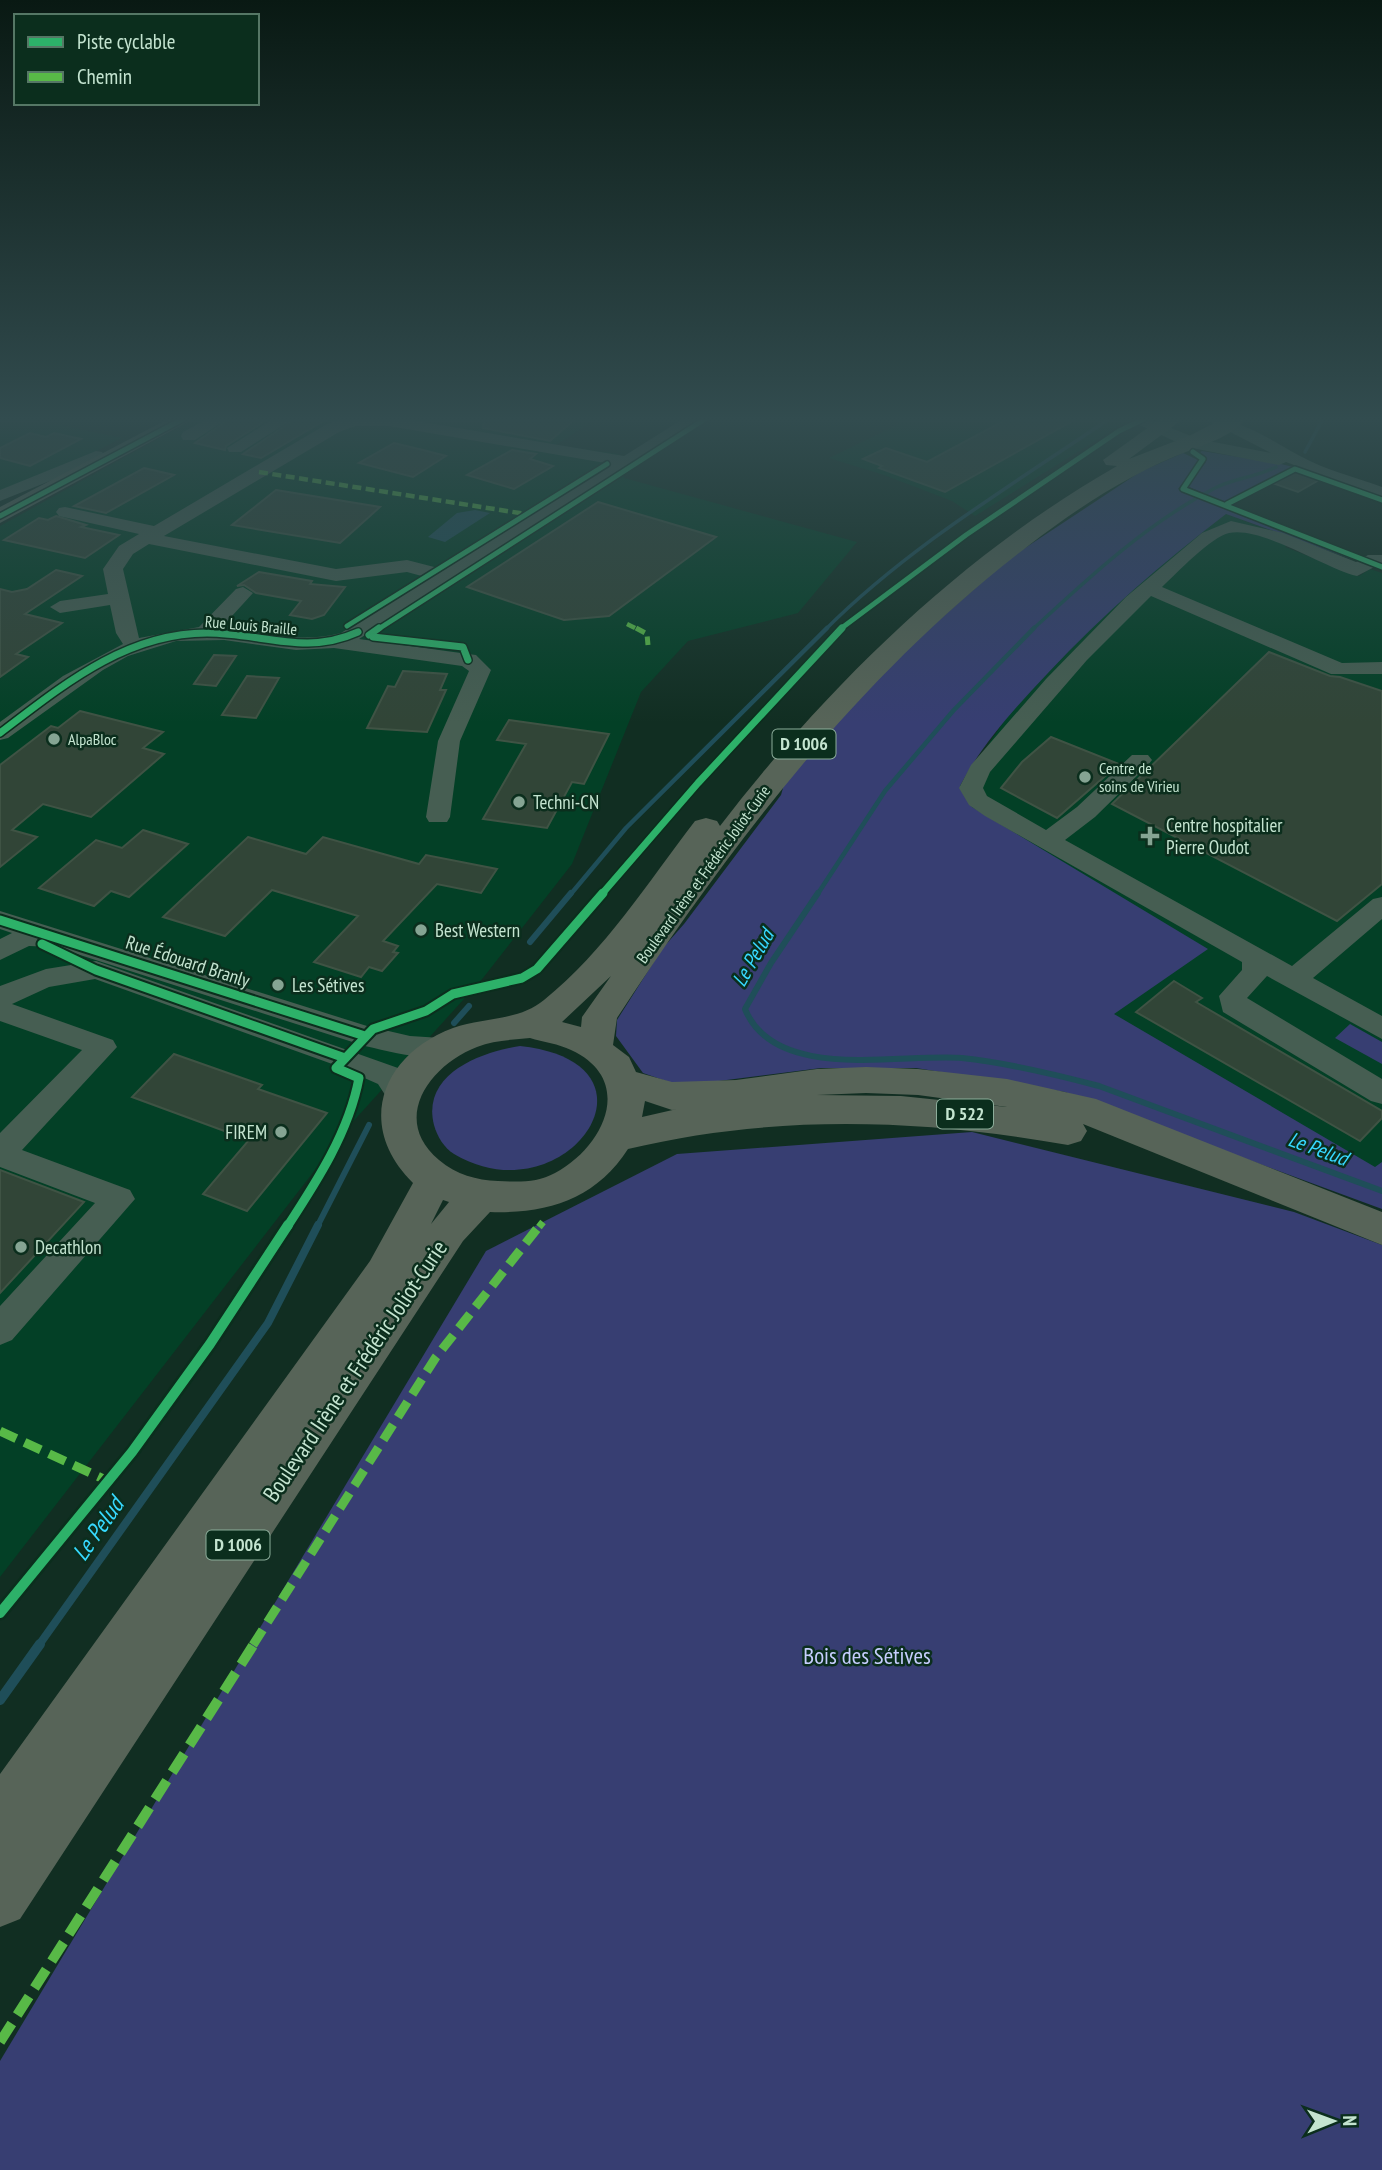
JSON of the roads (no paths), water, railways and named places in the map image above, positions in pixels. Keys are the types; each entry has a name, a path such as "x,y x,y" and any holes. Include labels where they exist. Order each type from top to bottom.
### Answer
{"main road":[{"name":"Boulevard Irène et Frédéric Joliot-Curie","path":"530,1026 544,1019 575,994 616,946 752,768 831,681 972,556 1025,520"},
{"name":"Boulevard Irène et Frédéric Joliot-Curie","path":"595,1046 600,1017 606,1008 686,895 778,773 855,686 958,589 1050,520"},
{"path":"530,1026 554,1029 595,1046 613,1063 625,1083 629,1100 627,1118 620,1136 604,1159 570,1182 549,1191 516,1198 482,1196 456,1190 434,1180 405,1150 399,1133 401,1096 420,1068 447,1046 473,1034 530,1026"},
{"name":"D 522","path":"625,1083 672,1096 736,1094 778,1086 866,1080 918,1082 1006,1093 1083,1110 1191,1150 1301,1198 1382,1229"},
{"name":"D 522","path":"620,1136 673,1122 697,1119 843,1110 919,1109 1006,1119 1079,1134 1301,1198"},
{"name":"Boulevard Irène et Frédéric Joliot-Curie","path":"0,1820 385,1273 434,1180"},
{"name":"Boulevard Irène et Frédéric Joliot-Curie","path":"0,1899 449,1230 469,1205 482,1196"}],"street":[{"path":"96,520 151,535 337,575 407,566 445,576"},
{"path":"134,645 126,633 113,569 126,550 176,520"},
{"name":"Rue Louis Braille","path":"0,733 91,666 134,645 205,633 317,645 336,642 358,632 533,520"},
{"path":"1380,558 1357,570 1255,530 1227,527 1217,531 1148,588 1086,648 979,770 971,788 977,800 1240,948 1255,960 1382,1029"},
{"path":"1148,588 1339,668 1382,668"},
{"path":"205,633 243,593"},
{"path":"60,607 118,598"},
{"name":"Rue Louis Braille","path":"336,642 468,660 480,670 449,741 438,817"},
{"path":"1049,840 1086,812 1140,760"},
{"path":"1294,979 1382,905"},
{"name":"Rue Édouard Branly","path":"0,920 365,1036 410,1046 447,1046"},
{"path":"0,951 12,932 110,959 129,960"},
{"name":"Rue Édouard Branly","path":"12,932 96,970 345,1058 388,1076 401,1096"},
{"path":"1255,960 1256,972 1233,996 1233,1005 1382,1093"},
{"path":"0,998 16,988 47,977 96,970"},
{"path":"0,1010 103,1046 0,1153 119,1199 0,1330"}],"waterway":[{"name":"Le Pelud","path":"825,630 891,571 960,520"},
{"name":"Le Pelud","path":"1032,630 1096,572 1162,520"},
{"name":"Le Pelud","path":"570,895 626,828 827,628"},
{"name":"Le Pelud","path":"817,895 885,791 953,711 1032,630"},
{"name":"Le Pelud","path":"530,942 571,893"},
{"name":"Le Pelud","path":"818,893 771,963 745,1009 760,1032 783,1047 810,1056 842,1059 962,1058 1048,1073 1099,1086 1382,1191"},
{"path":"454,1023 469,1006"},
{"name":"Le Pelud","path":"317,1227 369,1125"},
{"name":"Le Pelud","path":"39,1645 268,1323 318,1225"},
{"name":"Le Pelud","path":"0,1700 40,1644"}],"place":[{"name":"AlpaBloc","path":"54,739"},
{"name":"Centre de soins de Virieu","path":"1085,777"},
{"name":"Techni-CN","path":"519,802"},
{"name":"Centre hospitalier Pierre Oudot","path":"1150,836"},
{"name":"Best Western","path":"421,930"},
{"name":"Les Sétives","path":"278,985"},
{"name":"FIREM","path":"281,1132"},
{"name":"Decathlon","path":"21,1247"}],"park label":[{"name":"Bois des Sétives","path":"867,1656"}]}
